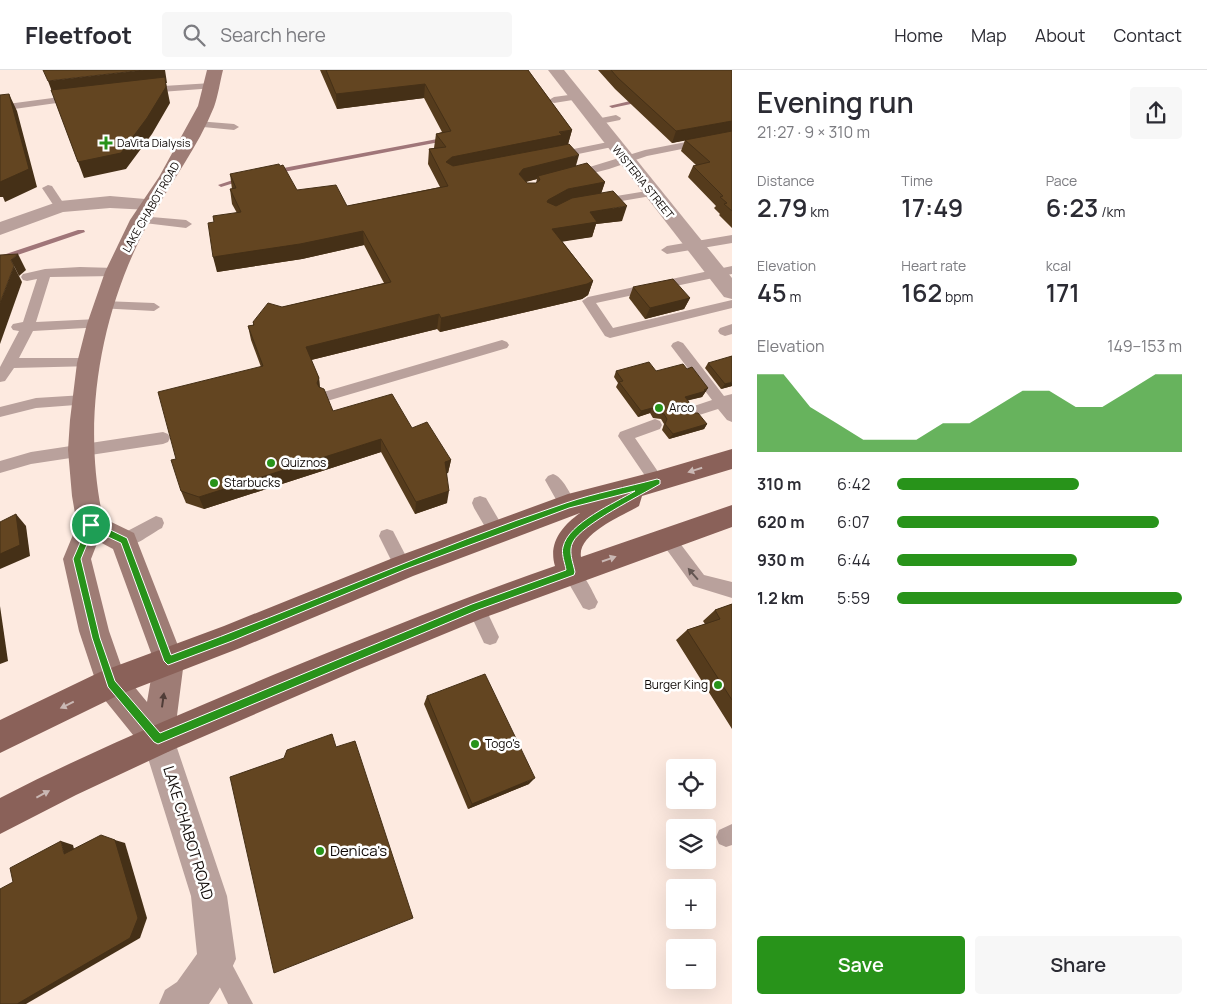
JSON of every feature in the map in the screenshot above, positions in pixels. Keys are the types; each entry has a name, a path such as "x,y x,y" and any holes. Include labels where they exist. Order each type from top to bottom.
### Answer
{"main road":[{"name":"LAKE CHABOT ROAD","path":"158,739 111,684 94,631 77,559 91,525 85,496 81,450 84,400 89,363 101,315 115,272 145,212 168,177 197,124 206,106 213,78"},
{"path":"0,738 111,684 403,567 568,505 657,482 732,459"},
{"path":"571,572 566,549 570,538 586,523 657,482"},
{"path":"0,817 64,783 158,739 476,607 732,516"},
{"path":"91,525 124,541"},
{"name":"LAKE CHABOT ROAD","path":"124,541 168,661 158,739"}],"street":[{"name":"WISTERIA STREET","path":"556,70 692,244 724,272 732,292"},
{"path":"0,229 60,207 110,202 145,212"},
{"name":"LAKE CHABOT ROAD","path":"158,739 209,896 218,959"},
{"path":"179,1004 191,996 218,959"}],"lane":[{"path":"133,91 161,88 213,78"},
{"path":"0,108 85,97"},
{"path":"554,100 576,97"},
{"path":"595,122 616,118"},
{"path":"197,124 234,127"},
{"path":"561,178 627,160 645,153 732,136"},
{"path":"544,158 613,144"},
{"path":"48,188 60,207"},
{"path":"583,205 653,193"},
{"path":"145,212 186,224"},
{"path":"667,250 692,244 732,239"},
{"path":"27,277 45,273 80,271 115,272"},
{"path":"724,272 588,302 610,333 732,304"},
{"path":"0,377 10,363 22,327 45,273"},
{"path":"22,327 154,307"},
{"path":"327,396 502,345"},
{"path":"678,346 727,400 732,416"},
{"path":"10,363 89,363"},
{"path":"0,412 36,403 84,400"},
{"path":"692,412 727,400"},
{"path":"655,425 625,436 657,482"},
{"path":"0,467 31,458 163,438"},
{"path":"553,480 568,505"},
{"path":"480,503 497,532"},
{"path":"124,541 156,523"},
{"path":"387,536 403,567"},
{"path":"666,538 699,581 732,590"},
{"path":"571,572 589,602"},
{"path":"476,607 490,636"},
{"path":"218,959 241,1004"}],"building":[{"path":"43,70 144,70 48,81"},
{"path":"326,70 528,70 572,130 559,132 562,135 452,157 446,162 453,166 569,144 579,155 523,169 519,174 527,183 536,183 540,180 538,176 587,163 605,182 568,189 547,202 556,206 572,198 613,191 627,206 590,212 597,222 552,229 593,281 587,284 441,318 439,314 306,347 319,378 317,383 319,387 324,389 333,411 392,394 412,428 427,422 451,460 445,462 449,491 416,502 381,439 199,497 181,491 171,460 176,459 158,392 263,366 248,326 254,325 253,322 268,303 282,307 391,282 363,231 300,244 213,257 208,223 214,222 213,216 241,212 230,189 236,188 230,174 279,164 280,166 283,165 297,190 336,185 347,206 448,186 429,149 446,147 436,134 451,131 425,84 336,94"},
{"path":"611,70 732,70 732,121 676,131"},
{"path":"165,77 166,87 147,118 121,153 78,162 51,90"},
{"path":"9,94 29,169 0,182 0,95"},
{"path":"732,131 732,211 724,204 727,203 720,197 723,196 693,166 710,162 685,140"},
{"path":"18,254 11,260 14,266 0,303 0,255"},
{"path":"673,279 690,298 650,308 633,287"},
{"name":"Arco","path":"732,356 732,382 725,384 708,363"},
{"name":"Arco","path":"649,362 656,371 683,364 687,369 692,367 708,388 704,390 706,391 685,397 689,402 688,408 691,413 698,413 707,424 673,434 665,424 667,419 664,414 656,412 652,408 641,411 619,382 623,381 616,371"},
{"path":"16,514 20,545 0,554 0,522"},
{"path":"732,604 732,700 687,630 720,619 715,610"},
{"name":"Togo's","path":"485,674 535,778 472,804 427,696"},
{"name":"Denica's","path":"332,734 336,747 355,741 413,918 274,973 230,777 284,758 287,750"},
{"path":"101,835 115,840 138,918 130,938 17,1004 0,1004 0,889 13,882 10,868 61,841 64,854"}],"waterway":[{"path":"612,106 643,100"},
{"path":"273,172 448,139"},
{"path":"221,185 245,178"},
{"path":"0,259 81,232"}],"place":[{"name":"DaVita Dialysis","path":"106,143"},
{"name":"Arco","path":"659,408"},
{"name":"Quiznos","path":"271,463"},
{"name":"Starbucks","path":"214,483"},
{"name":"Burger King","path":"718,685"},
{"name":"Togo's","path":"475,744"},
{"name":"Denica's","path":"320,851"}],"route":[{"path":"657,482 586,523 570,538 566,549 571,572 476,607 158,739 111,684 96,638 77,559 91,525 124,541 168,661 403,567 568,505 657,482"}]}
